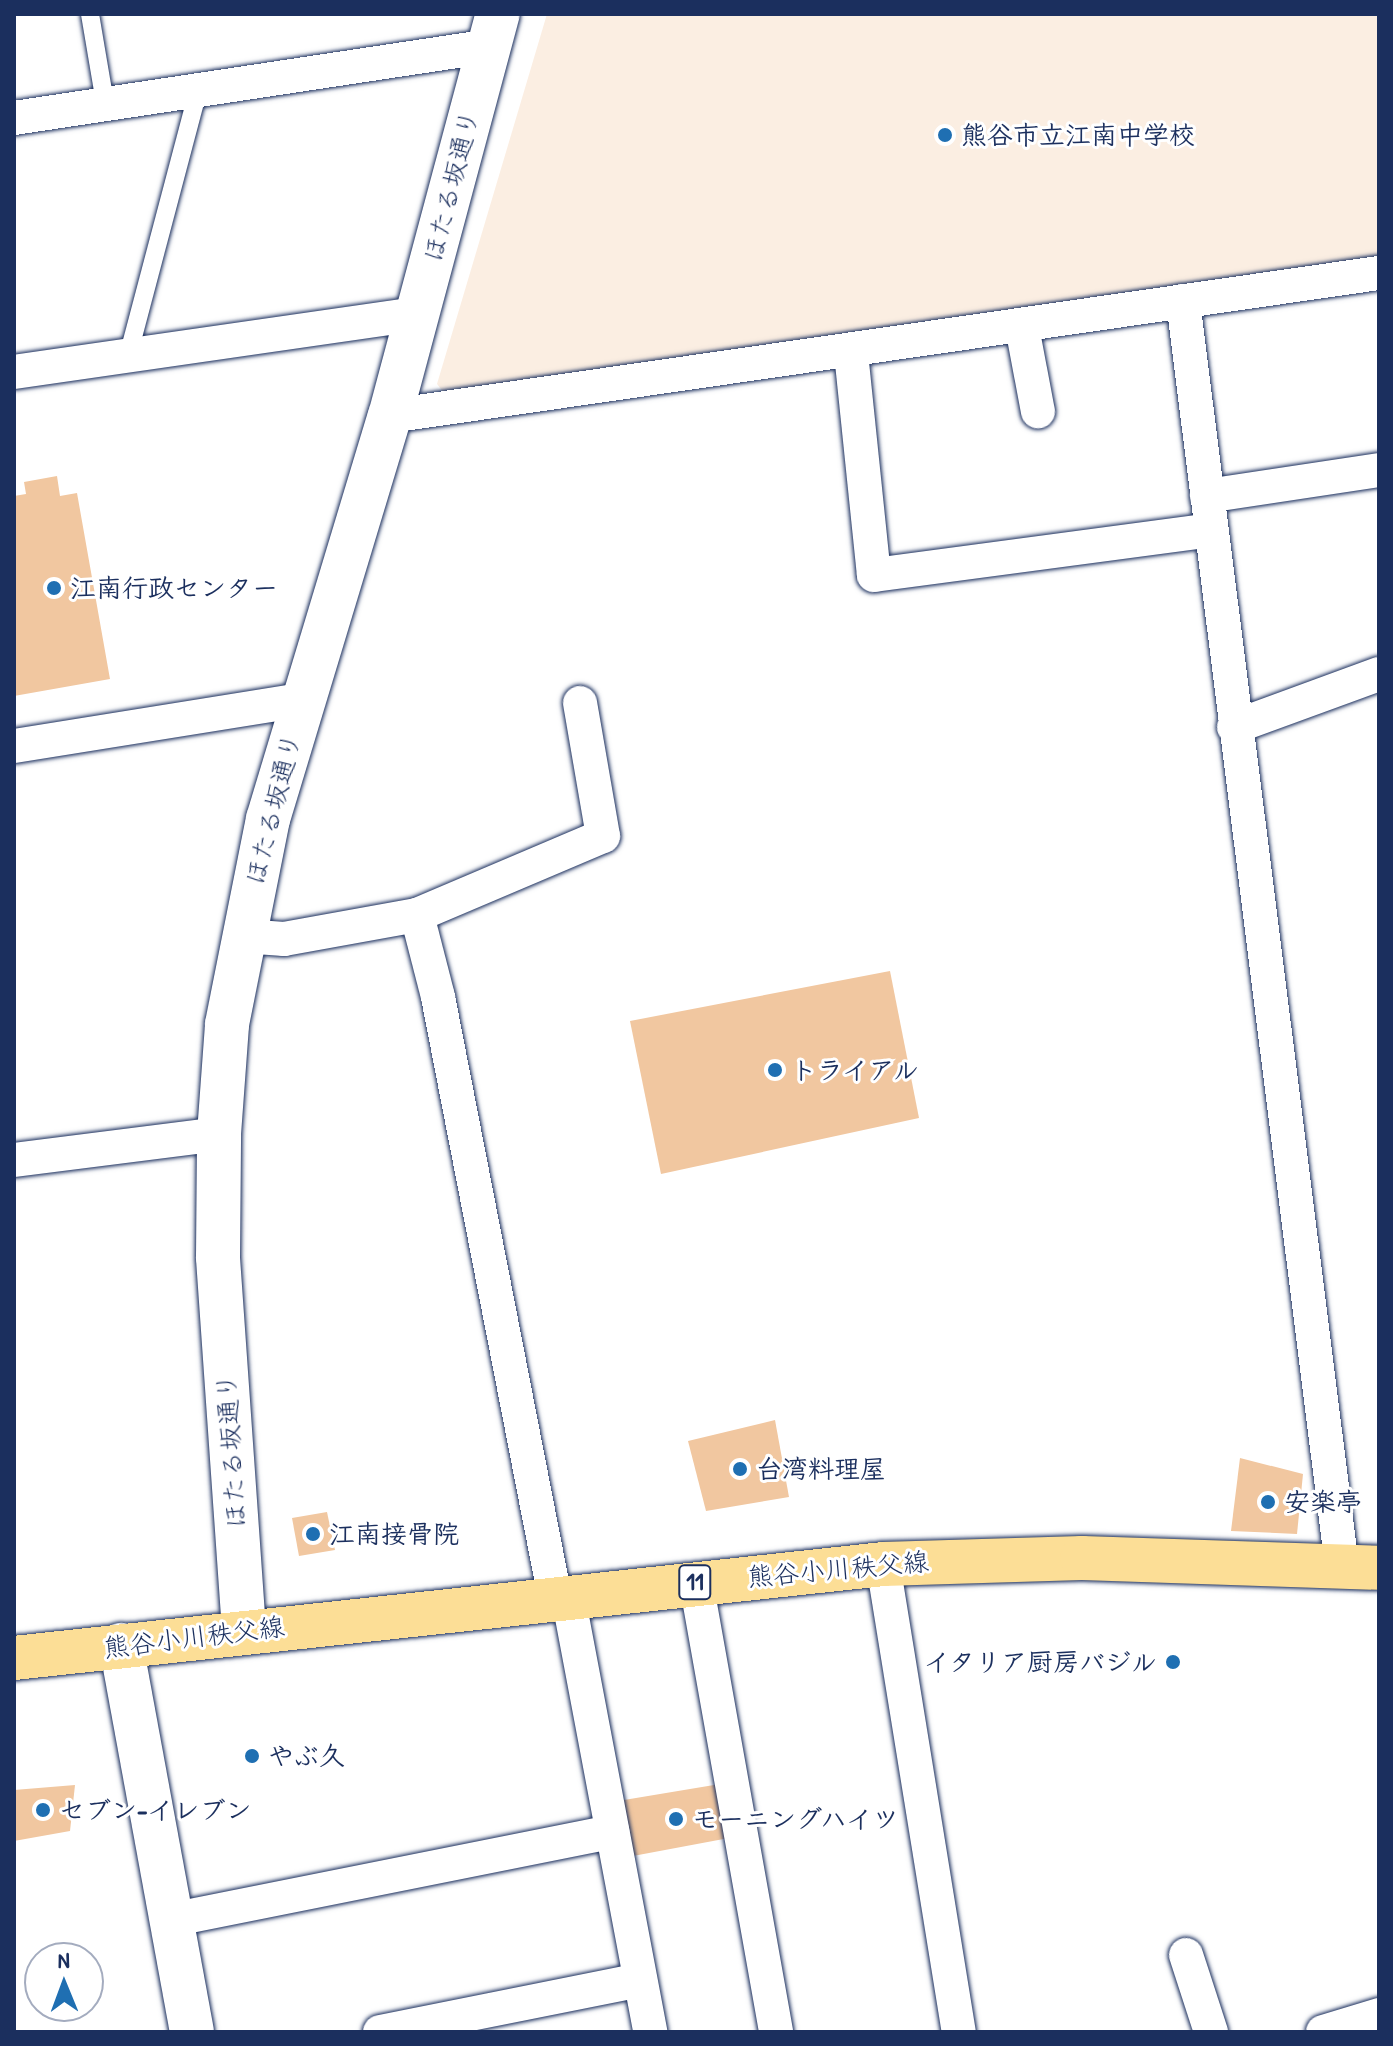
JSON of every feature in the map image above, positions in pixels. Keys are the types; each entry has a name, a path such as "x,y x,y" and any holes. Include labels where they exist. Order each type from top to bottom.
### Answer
{"main road":[{"name":"熊谷小川秩父線","path":"14,1658 244,1630 883,1564 1082,1558 1361,1568"}],"street":[{"path":"14,118 199,87 493,30"},
{"name":"ほたる坂通り","path":"244,1630 218,1257 219,1134 227,1024 268,819 390,416 493,30"},
{"path":"390,416 851,353 1379,273"},
{"path":"1183,301 1234,727 1361,1568"},
{"path":"14,372 418,314"},
{"path":"1022,327 1038,412"},
{"path":"851,353 874,575 1211,530"},
{"path":"1207,496 1379,470"},
{"path":"1234,727 1379,674"},
{"path":"14,746 302,700"},
{"path":"243,936 284,939 417,915 603,836 580,703"},
{"path":"417,915 438,997 612,1832 650,2032"},
{"path":"14,1160 219,1134"},
{"path":"883,1564 959,2032"},
{"path":"696,1582 776,2032"},
{"path":"121,1645 192,2032"},
{"path":"170,1920 612,1832"},
{"path":"1186,1955 1211,2032"},
{"path":"380,2032 640,1980"},
{"path":"1323,2032 1379,2015"}],"lane":[{"path":"90,14 105,103"},
{"path":"128,356 199,87"}],"shaded area":[{"name":"熊谷市立江南中学校","path":"547,14 1379,14 1379,256 448,398 437,384"}],"building":[{"name":"江南行政センター","path":"57,476 60,496 77,493 110,679 14,696 14,496 26,494 24,482"},
{"name":"トライアル","path":"890,971 919,1118 661,1174 630,1021"},
{"name":"台湾料理屋","path":"775,1420 789,1497 706,1511 688,1441"},
{"name":"安楽亭","path":"1240,1458 1303,1474 1297,1534 1231,1531"},
{"name":"江南接骨院","path":"327,1512 335,1550 299,1556 292,1518"},
{"name":"モーニングハイツ","path":"720,1784 729,1838 633,1856 624,1800"},
{"name":"セブン-イレブン","path":"75,1785 70,1831 14,1841 14,1790"}],"place":[{"name":"熊谷市立江南中学校","path":"945,135"},
{"name":"江南行政センター","path":"54,588"},
{"name":"トライアル","path":"775,1070"},
{"name":"台湾料理屋","path":"740,1469"},
{"name":"安楽亭","path":"1268,1502"},
{"name":"江南接骨院","path":"313,1534"},
{"name":"イタリア厨房バジル","path":"1173,1662"},
{"name":"やぶ久","path":"252,1756"},
{"name":"セブン-イレブン","path":"43,1810"},
{"name":"モーニングハイツ","path":"676,1819"}]}
